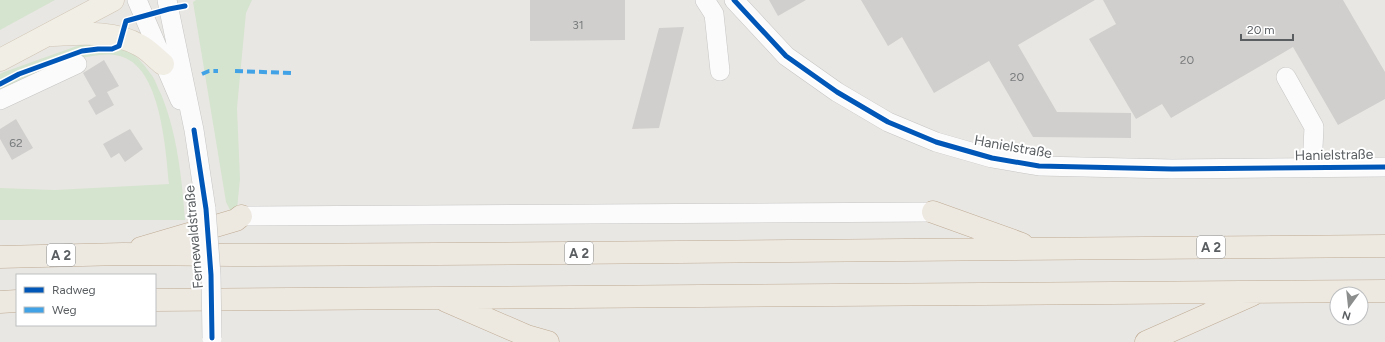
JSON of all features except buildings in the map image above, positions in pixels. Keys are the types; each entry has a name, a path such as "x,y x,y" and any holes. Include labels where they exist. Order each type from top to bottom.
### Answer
{"highway":[{"path":"933,212 1036,249"},
{"path":"123,254 236,220 241,216"},
{"name":"A 2","path":"0,257 123,254 398,254 1385,246"},
{"path":"1146,342 1260,291"},
{"path":"156,300 1385,291"},
{"path":"438,298 527,336 548,342"},
{"path":"0,302 16,302"}],"main road":[{"path":"0,60 113,0"},
{"name":"Fernewaldstraße","path":"46,35 101,34 121,38 139,45 163,64"}],"street":[{"name":"Fernewaldstraße","path":"137,0 163,64 194,130"},
{"name":"Fernewaldstraße","path":"167,0 194,130 206,209 211,275 212,340"},
{"name":"Hanielstraße","path":"734,0 786,56 837,92 888,122 936,142 992,158 1038,166 1172,170 1385,167"},
{"path":"709,7 720,71"},
{"path":"0,100 77,64"},
{"path":"1286,78 1314,127 1312,168"},
{"path":"241,216 933,212"}],"green space":[{"path":"0,0 55,0 0,30"},
{"path":"196,0 252,0 246,13 237,108 240,179 237,209 231,212 226,202 193,2"},
{"path":"91,41 108,46 90,47 68,53 0,80 0,74 4,72"},
{"path":"122,49 129,51 137,57 153,77 167,109 178,156 185,220 0,220 0,188 55,190 169,184 160,116 155,98 140,69 129,60 117,55 97,55 78,59 0,93 0,86 76,56 88,52 116,52"}],"marked path":[{"path":"202,74 209,71 218,71"},
{"path":"235,71 291,73"}],"cycle path":[{"path":"734,0 786,56 837,92 888,122 936,142 992,158 1039,166 1172,169 1385,167"},
{"path":"0,84 19,74 82,51 112,49 119,46 126,21 185,6"},
{"path":"194,130 206,209 211,275 212,338"}]}
